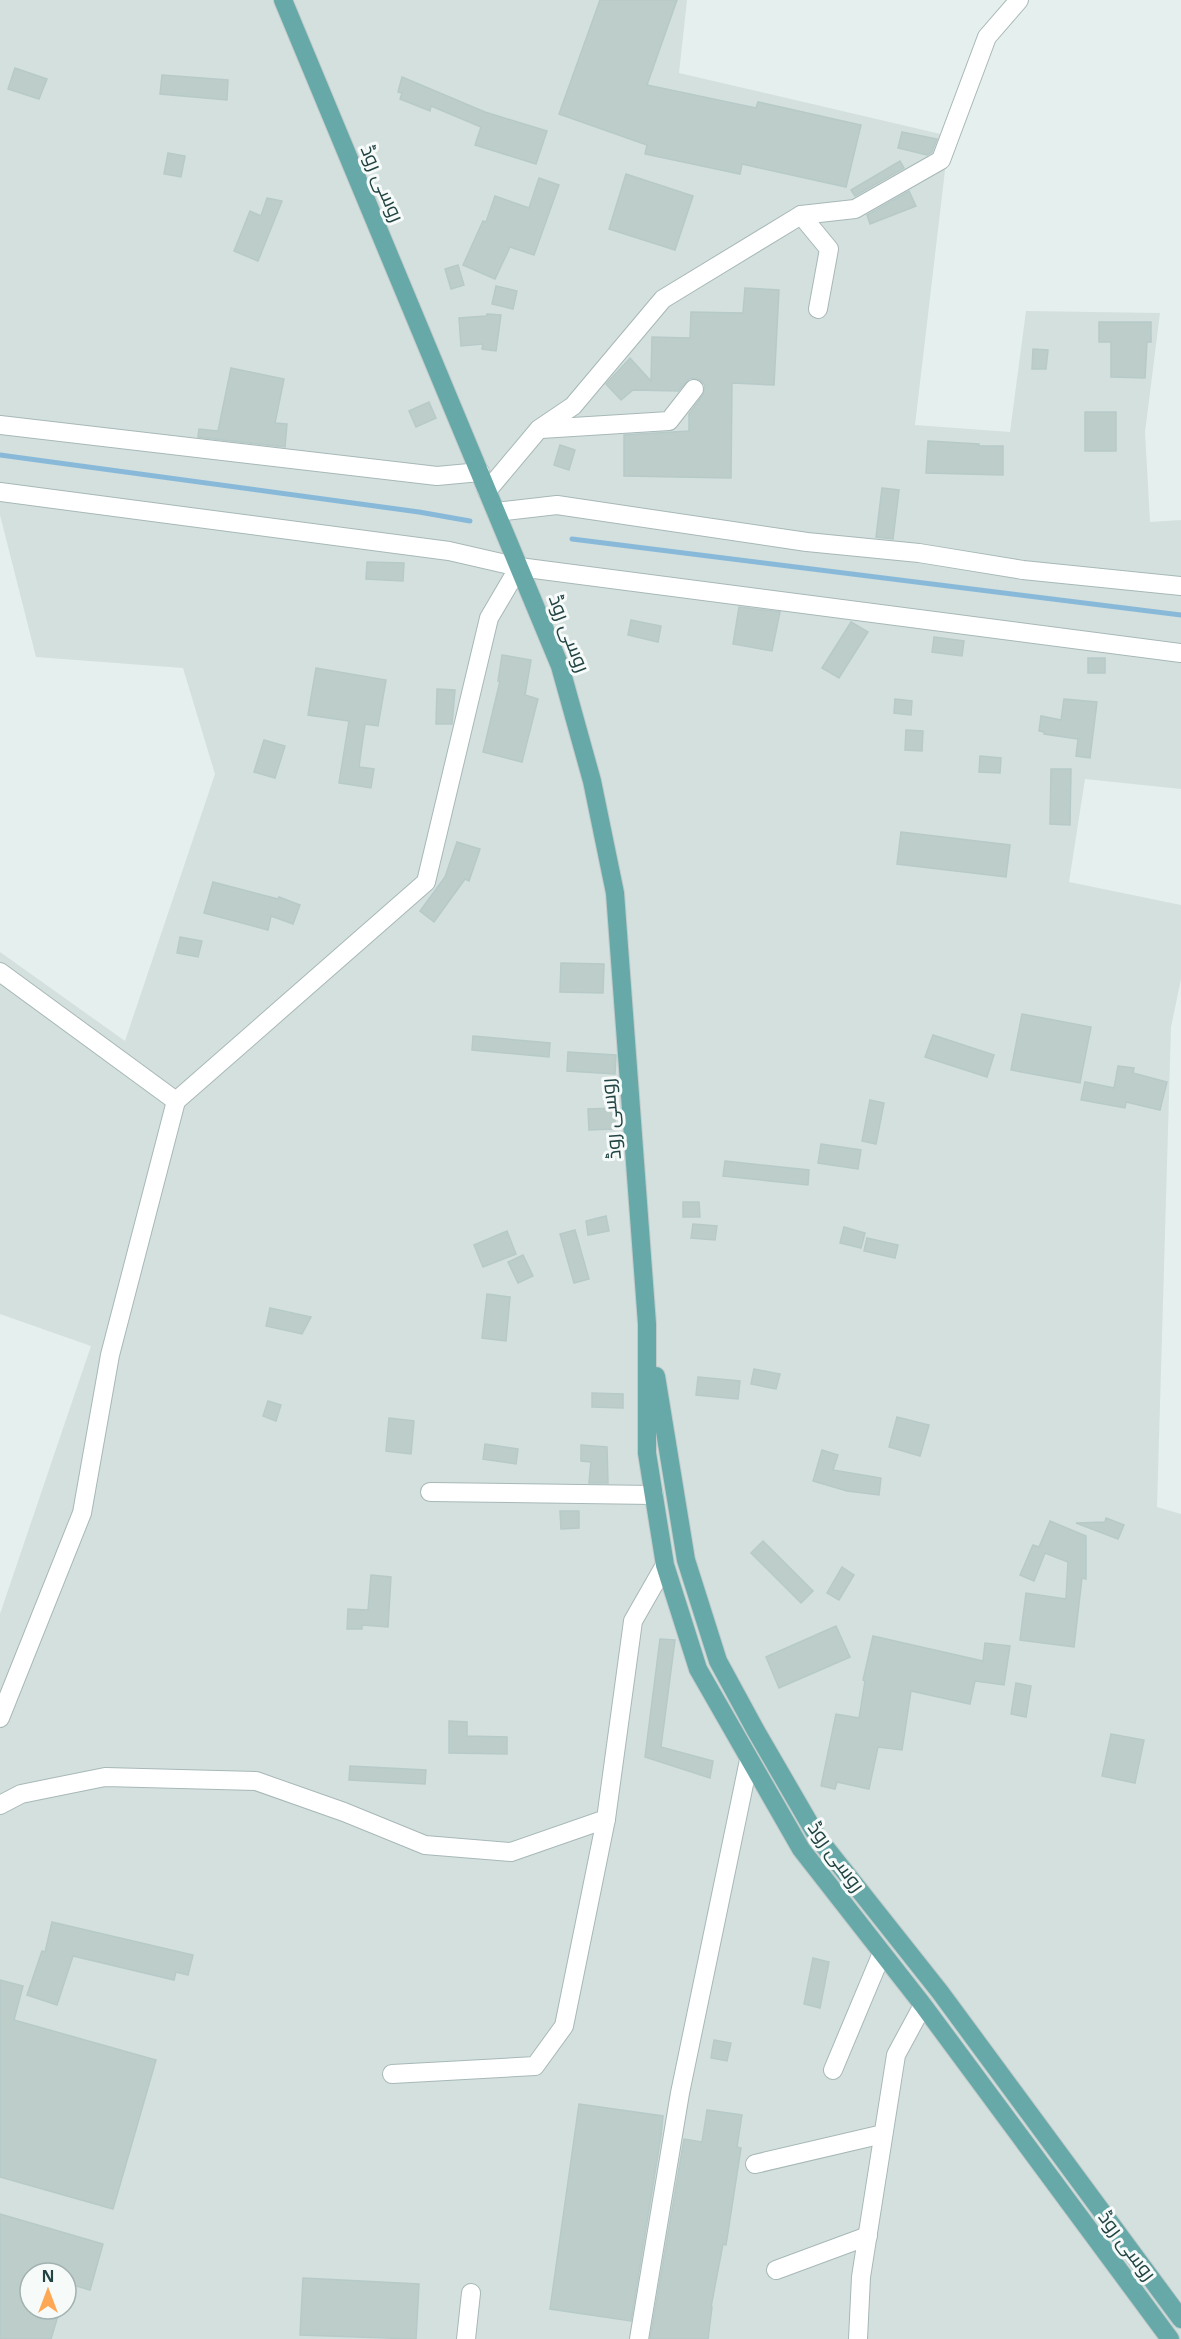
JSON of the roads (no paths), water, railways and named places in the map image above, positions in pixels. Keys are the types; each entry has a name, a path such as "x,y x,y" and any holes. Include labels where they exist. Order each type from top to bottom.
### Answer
{"main road":[{"name":"روسی روڈ","path":"283,0 560,666 592,781 615,894 647,1324 647,1454 665,1565 698,1669 801,1850 923,2006 1170,2339"},
{"name":"روسی روڈ","path":"647,1324 686,1560 718,1661 818,1838 940,1992 1181,2319"}],"street":[{"path":"487,491 539,429 573,406 663,298 801,215 855,209 941,160 987,37 1019,0"},
{"path":"801,215 829,249 818,309"},
{"path":"539,429 669,421 694,389"},
{"path":"0,425 437,477 480,472"},
{"path":"0,492 449,551 519,567 1181,653"},
{"path":"496,512 557,505 796,540 919,553 1023,570 1181,586"},
{"path":"0,1718 82,1512 110,1355 176,1101 426,882 489,618 519,567"},
{"path":"0,972 176,1101"},
{"path":"429,1492 654,1495"},
{"path":"392,2074 535,2066 564,2026 606,1819 633,1621 665,1565"},
{"path":"639,2339 680,2093 749,1760"},
{"path":"0,1805 21,1794 105,1777 256,1781 344,1812 425,1845 512,1852 606,1819"},
{"path":"833,2070 882,1953"},
{"path":"858,2339 861,2277 896,2055 923,2006"},
{"path":"755,2164 884,2134"},
{"path":"776,2270 868,2236"},
{"path":"466,2339 471,2294"}],"waterway":[{"path":"0,455 419,512 470,521"},
{"path":"572,539 1181,615"}]}
